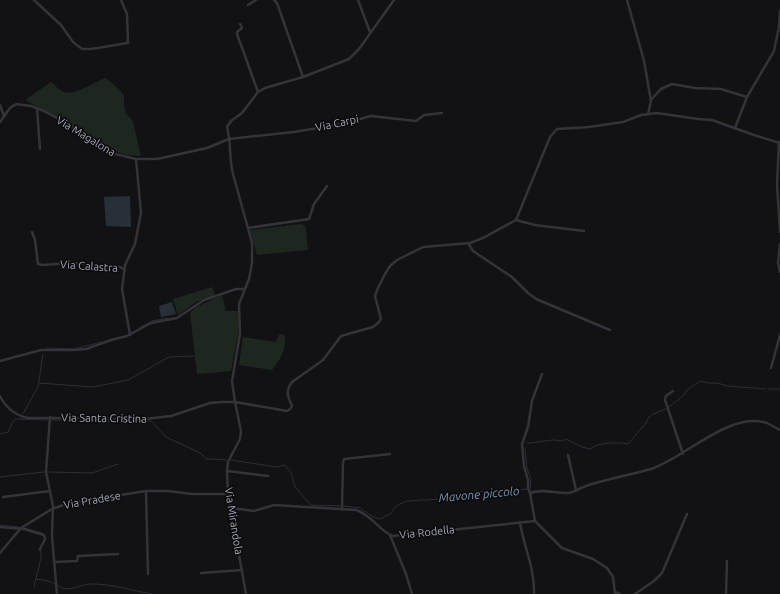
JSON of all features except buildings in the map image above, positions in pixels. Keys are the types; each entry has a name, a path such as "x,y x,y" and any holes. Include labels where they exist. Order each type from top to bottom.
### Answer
{"street":[{"path":"34,0 61,25 73,42 82,49 91,49 128,43 127,14 121,0"},
{"path":"248,5 256,0"},
{"path":"274,0 277,3 303,77"},
{"path":"358,0 371,32"},
{"path":"235,402 232,381 240,334 239,304 249,280 252,263 252,244 232,172 227,127 228,124 242,113 258,92 265,88 303,77 349,59 359,49 394,0"},
{"path":"626,0 644,61 651,101 648,114"},
{"path":"735,128 747,97 774,51 778,33 780,11"},
{"path":"240,24 242,28 237,32 258,92"},
{"path":"651,101 661,89 672,84 721,89 747,97"},
{"name":"Via Magalona","path":"4,116 16,104 31,106 70,125 78,133 111,152 136,159 156,159 175,155 207,148 229,139"},
{"path":"0,105 4,116 0,122"},
{"name":"Via Magalona","path":"37,108 40,149"},
{"name":"Via Carpi","path":"229,139 324,127 371,116 416,121 424,115 442,112"},
{"path":"584,231 535,225 516,220 550,137 557,129 589,127 622,122 648,114 657,113 712,120 779,142 777,184 780,232"},
{"name":"Via Calastra","path":"130,335 122,289 125,270 134,244 141,213 136,159"},
{"path":"248,228 308,219 314,204 327,186"},
{"name":"Via Santa Cristina","path":"0,396 10,409 22,417 138,420 171,416 210,403 223,402 235,402 287,411 292,406 287,392 288,387 292,382 323,360 341,336 373,327 381,319 376,296 377,290 390,266 405,255 423,247 468,243 483,238 516,220"},
{"name":"Via Calastra","path":"32,232 36,240 38,264 72,263 120,267 125,270"},
{"path":"468,243 473,252 512,277 533,297 552,307 610,330"},
{"path":"780,244 778,263 780,272"},
{"path":"0,361 41,350 86,349 130,335 151,323 177,318 204,300 236,289 244,289"},
{"path":"771,368 780,335"},
{"path":"542,374 532,400 528,427 522,444 524,466 535,521 562,548 593,559 607,568 613,577 615,593 620,594"},
{"path":"673,392 666,396 665,400 683,454"},
{"name":"Via Mirandola","path":"235,402 241,431 240,439 228,462 228,494 246,594"},
{"path":"50,417 46,472 52,509 52,536 57,594"},
{"path":"530,493 537,491 567,493 586,486 651,469 683,454 715,434 738,423 766,423 780,430"},
{"path":"342,509 344,459 390,454"},
{"path":"568,455 576,490"},
{"name":"Via Mirandola","path":"228,471 268,476"},
{"path":"3,497 50,491"},
{"path":"146,491 148,574"},
{"name":"Via Pradese","path":"0,553 21,529 52,509 69,503 146,491 228,494"},
{"name":"Via Rodella","path":"231,508 259,510 274,505 356,510 363,513 390,535 498,526 535,521"},
{"path":"635,594 654,581 662,572 687,514"},
{"path":"520,522 534,578 534,594"},
{"path":"0,527 35,531 44,535 45,539 40,550"},
{"path":"390,535 406,574 412,594"},
{"path":"54,562 77,561 78,556 118,554"},
{"path":"726,594 727,562"},
{"name":"Via Mirandola","path":"202,573 242,570"}],"shaded area":[{"path":"105,78 124,95 124,106 126,113 133,122 141,156 126,155 112,150 25,100 51,82 62,91 68,93 79,90"},
{"path":"130,196 131,227 106,226 104,197"},
{"path":"301,224 305,226 306,229 308,250 257,255 250,230"},
{"path":"212,287 215,295 196,302 178,315 173,299"},
{"path":"222,295 226,311 238,311 238,335 231,371 197,374 190,313 196,307"},
{"path":"172,302 176,314 161,317 159,306"},
{"path":"279,334 284,335 285,337 285,346 280,359 272,370 239,365 243,337 276,342"}],"waterway":[{"path":"139,328 152,321 168,318"},
{"path":"46,348 74,349 101,342"},
{"path":"23,414 38,387 43,354"},
{"path":"39,383 93,387 128,380 169,357 194,356"},
{"name":"Mavone piccolo","path":"669,407 684,395 687,390 700,381 728,386 765,389"},
{"name":"Mavone piccolo","path":"768,389 780,389"},
{"name":"Mavone piccolo","path":"527,443 554,440 562,441 566,439 582,447 590,449 598,445 608,443 628,444 646,423 649,417 666,409"},
{"name":"Mavone piccolo","path":"0,434 8,432 13,421 16,419 48,420"},
{"name":"Mavone piccolo","path":"51,420 133,422"},
{"name":"Mavone piccolo","path":"135,422 151,421 166,437 200,453 207,459 226,460"},
{"name":"Mavone piccolo","path":"525,448 527,468 531,479 530,489"},
{"name":"Mavone piccolo","path":"231,460 276,467 285,465 291,473 295,487 311,505 340,506"},
{"name":"Mavone piccolo","path":"48,472 92,473 118,464"},
{"name":"Mavone piccolo","path":"0,477 44,472"},
{"name":"Mavone piccolo","path":"344,506 360,508 373,517 380,519 390,514 396,506 407,501 440,499 456,495 466,497 476,491 496,493 527,489"},
{"name":"Mavone piccolo","path":"0,525 19,527"},
{"name":"Mavone piccolo","path":"24,528 42,533"},
{"name":"Mavone piccolo","path":"34,587 41,558 41,551"},
{"name":"Mavone piccolo","path":"36,579 55,584"},
{"name":"Mavone piccolo","path":"58,586 70,589 90,584 97,584 152,594"}]}
